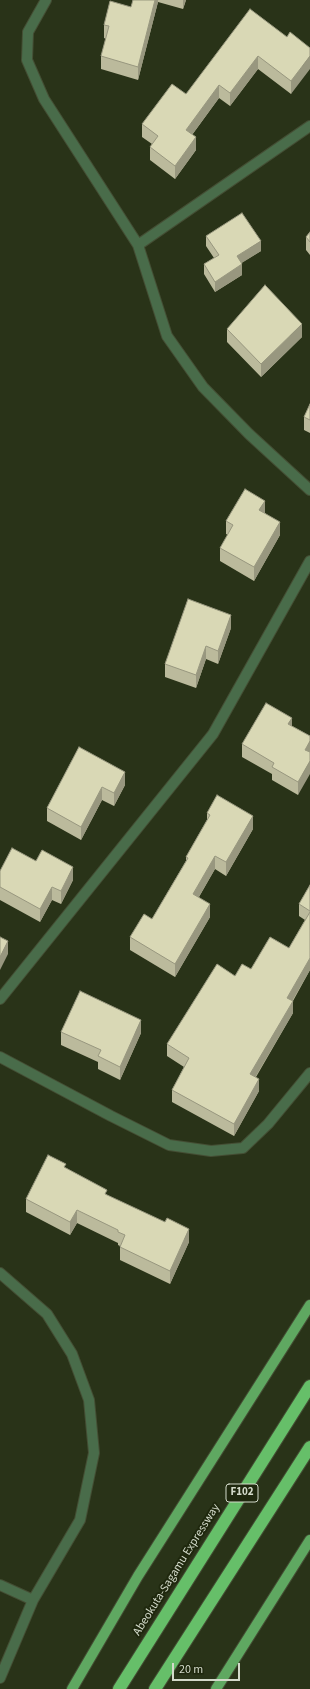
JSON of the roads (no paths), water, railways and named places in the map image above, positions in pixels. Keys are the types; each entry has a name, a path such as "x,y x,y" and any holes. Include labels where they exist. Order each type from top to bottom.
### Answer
{"highway":[{"name":"Abeokuta-Sagamu Expressway","path":"119,1689 310,1386"},
{"name":"F102","path":"155,1689 310,1447"}],"main road":[{"path":"72,1689 138,1576 310,1305"},
{"path":"216,1689 310,1540"}],"street":[{"path":"46,0 28,32 27,60 44,99 138,245 167,336 203,387 249,434 310,490"},
{"path":"138,245 310,126"},
{"path":"0,999 213,734 310,562"},
{"path":"0,1057 169,1145 211,1151 243,1148 268,1124 310,1073"},
{"path":"0,1273 47,1314 72,1354 89,1400 94,1453 80,1520 33,1600 0,1678"},
{"path":"0,1585 33,1600"}]}
